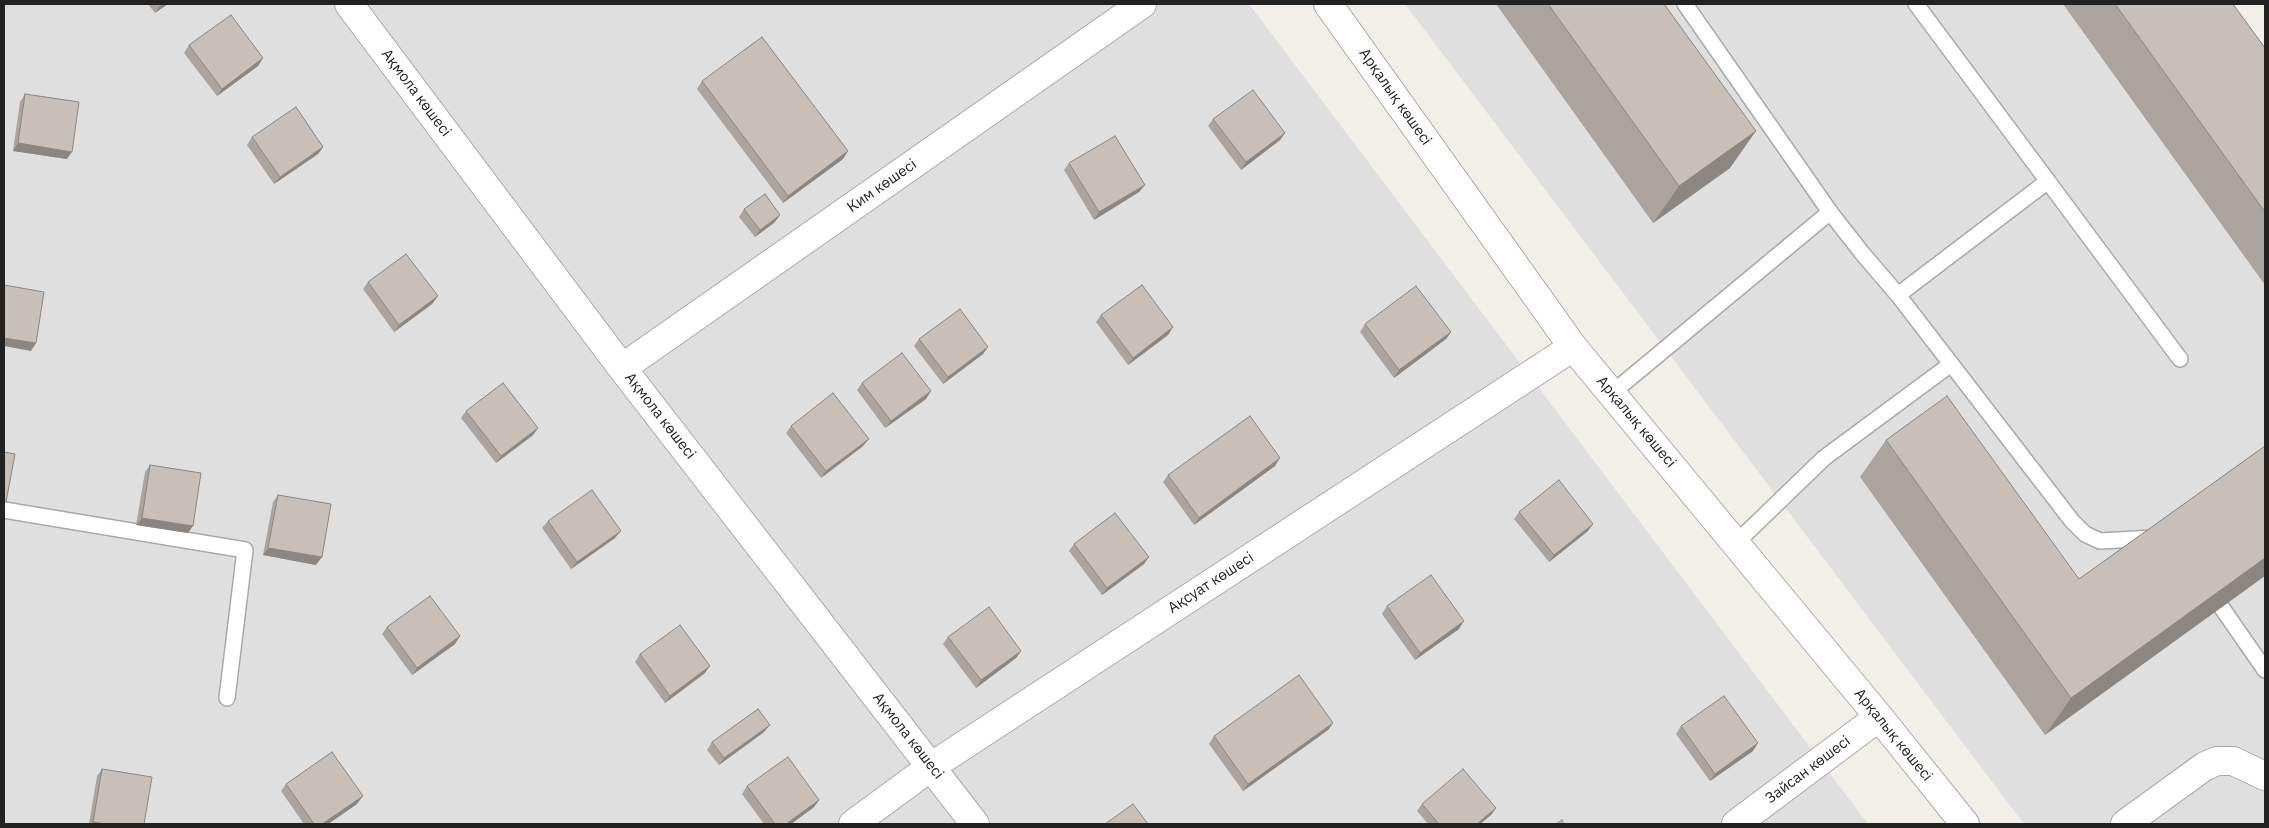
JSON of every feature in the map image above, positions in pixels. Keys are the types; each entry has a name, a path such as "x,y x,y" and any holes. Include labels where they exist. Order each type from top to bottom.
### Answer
{"street":[{"name":"Ақмола көшесі","path":"350,4 622,368 932,766 975,824"},
{"name":"Ким көшесі","path":"622,368 1142,4"},
{"name":"Арқалық көшесі","path":"1328,4 1573,347 1879,716 1965,824"},
{"name":"Ақсуат көшесі","path":"853,824 932,766 1573,347"},
{"name":"Зайсан көшесі","path":"1736,824 1879,716"},
{"path":"2124,824 2205,766 2217,761 2233,761 2264,777"}],"lane":[{"path":"1685,4 1830,212 1898,295 2072,521 2085,534 2100,541 2164,537"},
{"path":"1916,4 2180,359"},
{"path":"1898,295 2048,181"},
{"path":"1612,393 1830,212"},
{"path":"1736,544 1824,458 1951,364"},
{"path":"4,510 245,550 227,698"},
{"path":"2222,608 2265,670"}],"shaded area":[{"path":"4,4 1249,4 1868,824 4,824"},
{"path":"1405,4 2195,4 2265,97 2265,824 2024,824"}],"building":[{"path":"1548,4 1664,4 1756,131 1679,186"},
{"path":"2115,4 2233,4 2265,48 2265,212"},
{"path":"231,15 263,58 222,89 189,45"},
{"path":"762,37 848,151 788,196 702,81"},
{"path":"1253,90 1285,133 1246,162 1213,119"},
{"path":"25,94 79,102 72,152 18,143"},
{"path":"296,107 323,147 280,177 252,137"},
{"path":"1115,136 1145,185 1099,212 1069,163"},
{"path":"765,194 780,215 760,230 744,209"},
{"path":"406,254 438,296 399,325 368,282"},
{"path":"4,285 44,292 36,343 4,338"},
{"path":"1142,285 1173,327 1133,358 1101,315"},
{"path":"1416,286 1451,332 1399,370 1365,324"},
{"path":"960,309 988,347 948,377 919,339"},
{"path":"902,353 931,391 891,421 862,383"},
{"path":"503,383 538,428 501,456 466,411"},
{"path":"833,393 869,439 826,471 791,426"},
{"path":"1947,396 2079,579 2265,446 2265,558 2071,698 1886,440"},
{"path":"1250,416 1280,458 1199,518 1168,475"},
{"path":"4,452 15,454 6,502 4,501"},
{"path":"150,465 201,473 193,526 142,518"},
{"path":"1559,480 1593,524 1554,555 1519,512"},
{"path":"592,490 621,531 577,562 548,521"},
{"path":"278,495 331,504 322,557 268,548"},
{"path":"1115,513 1149,557 1107,588 1074,544"},
{"path":"1431,575 1464,621 1420,653 1387,606"},
{"path":"430,596 460,636 417,668 387,627"},
{"path":"989,607 1021,651 981,680 948,637"},
{"path":"680,625 710,666 670,696 640,654"},
{"path":"1299,675 1333,723 1248,784 1214,736"},
{"path":"1724,696 1758,743 1715,774 1681,726"},
{"path":"758,709 770,725 724,758 712,742"},
{"path":"332,752 363,796 322,824 314,824 286,784"},
{"path":"788,757 819,800 786,824 775,824 747,786"},
{"path":"102,769 152,777 144,824 105,824 93,822"},
{"path":"1463,769 1496,808 1477,824 1439,824 1422,804"},
{"path":"1133,804 1148,824 1105,824"},
{"path":"1562,820 1564,824 1556,824"}]}
